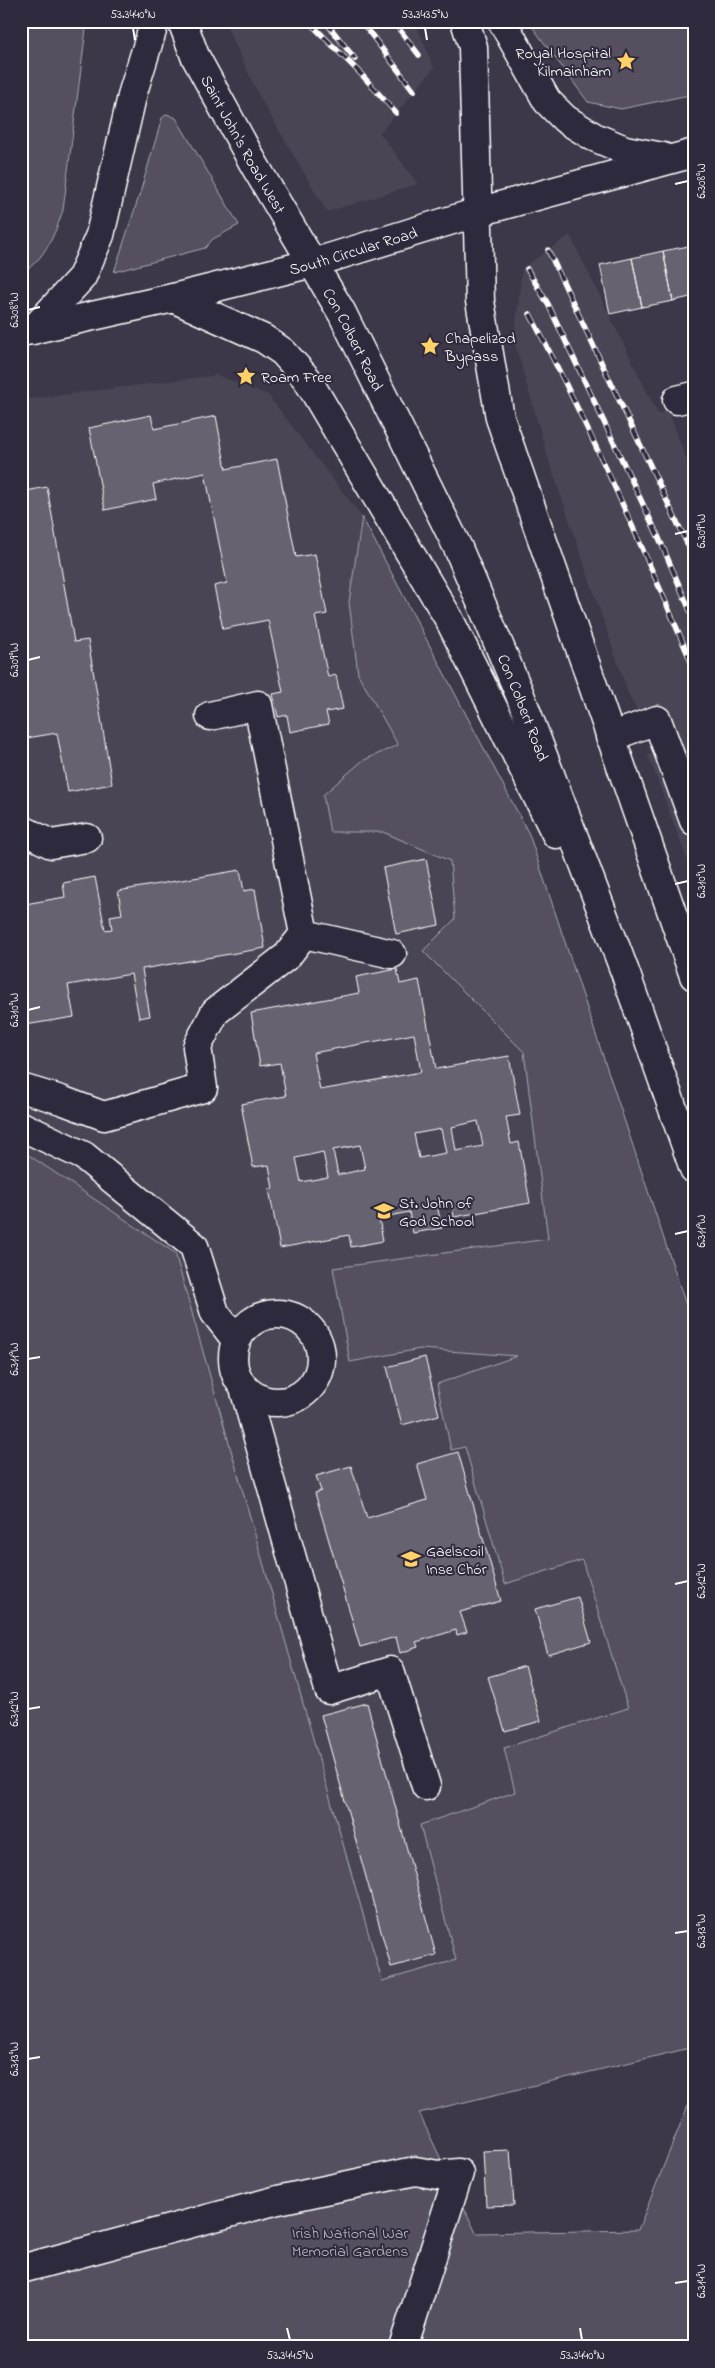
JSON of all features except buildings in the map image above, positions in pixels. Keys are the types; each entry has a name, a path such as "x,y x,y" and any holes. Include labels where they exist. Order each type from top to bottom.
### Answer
{"main road":[{"name":"South Circular Road","path":"27,331 82,277 100,235 133,92 155,21"},
{"name":"Saint John's Road West","path":"182,21 205,75 255,166 313,262"},
{"path":"465,21 473,47 480,301 500,418 694,976"},
{"name":"South Circular Road","path":"502,21 547,101 565,119 594,137 625,150 681,156"},
{"name":"South Circular Road","path":"27,331 173,298 313,262 478,212 681,156"},
{"name":"Con Colbert Road","path":"313,262 342,313 458,548 520,695 625,972 694,1169"},
{"path":"173,298 264,339 283,352 307,379 449,619 625,972"},
{"path":"21,1088 104,1116 203,1088 197,1046 215,1012 287,956 304,934 258,705 210,716"},
{"path":"610,736 657,720 694,821"},
{"path":"21,830 51,844 86,838"},
{"path":"304,934 392,954"},
{"path":"21,1126 84,1156 194,1246 215,1312 236,1340"},
{"path":"244,1388 265,1401 280,1402 295,1398 307,1390 317,1378 320,1364 320,1350 316,1337 307,1326 296,1318 282,1314 268,1314 255,1319 244,1328 236,1340 232,1354 234,1369 244,1388 329,1690 390,1671 426,1786"},
{"path":"21,2269 278,2200 415,2171 438,2175 459,2172 403,2347"}],"shaded area":[{"path":"224,21 415,21 434,68 380,133 418,184 327,212 260,98"},
{"path":"570,235 658,414 668,410 694,479 694,879 648,755 654,752 645,724 629,696 548,458 514,341 522,268"},
{"name":"St. John of God School","path":"217,375 268,395 362,517 529,834 694,1329 694,2047 419,2113 175,1253 21,1150 21,400"}],"green space":[{"path":"21,21 87,21 63,210 53,237 43,254 21,273"},
{"name":"Royal Hospital Kilmainham","path":"528,21 694,21 694,94 621,109 588,102"},
{"path":"167,114 176,118 239,225 213,239 205,248 114,272 162,118"},
{"name":"Irish National War Memorial Gardens","path":"362,517 529,834 694,1329 694,2047 419,2113 476,2233 638,2230 694,2090 694,2347 21,2347 21,1150 175,1253 382,1981 456,1960 420,1825 515,1792 504,1748 628,1708 582,1560 505,1584 465,1447 451,1450 437,1384 517,1356 420,1349 350,1362 333,1268 548,1239 524,1052 423,951 455,919 450,861 383,832 330,832 323,795 362,761 398,745 358,674 349,602"}],"railway":[{"path":"308,21 362,75 396,113"},
{"path":"325,21 355,59"},
{"path":"361,21 414,91"},
{"path":"393,21 419,55"},
{"path":"548,250 694,558"},
{"path":"527,269 548,304 659,538 694,620"},
{"path":"530,314 616,490 694,669"}],"place":[{"name":"Royal Hospital Kilmainham","path":"626,61"},
{"name":"Chapelizod Bypass","path":"430,346"},
{"name":"Roam Free","path":"246,376"},
{"name":"St. John of God School","path":"384,1211"},
{"name":"Gaelscoil Inse Chór","path":"411,1559"}]}
